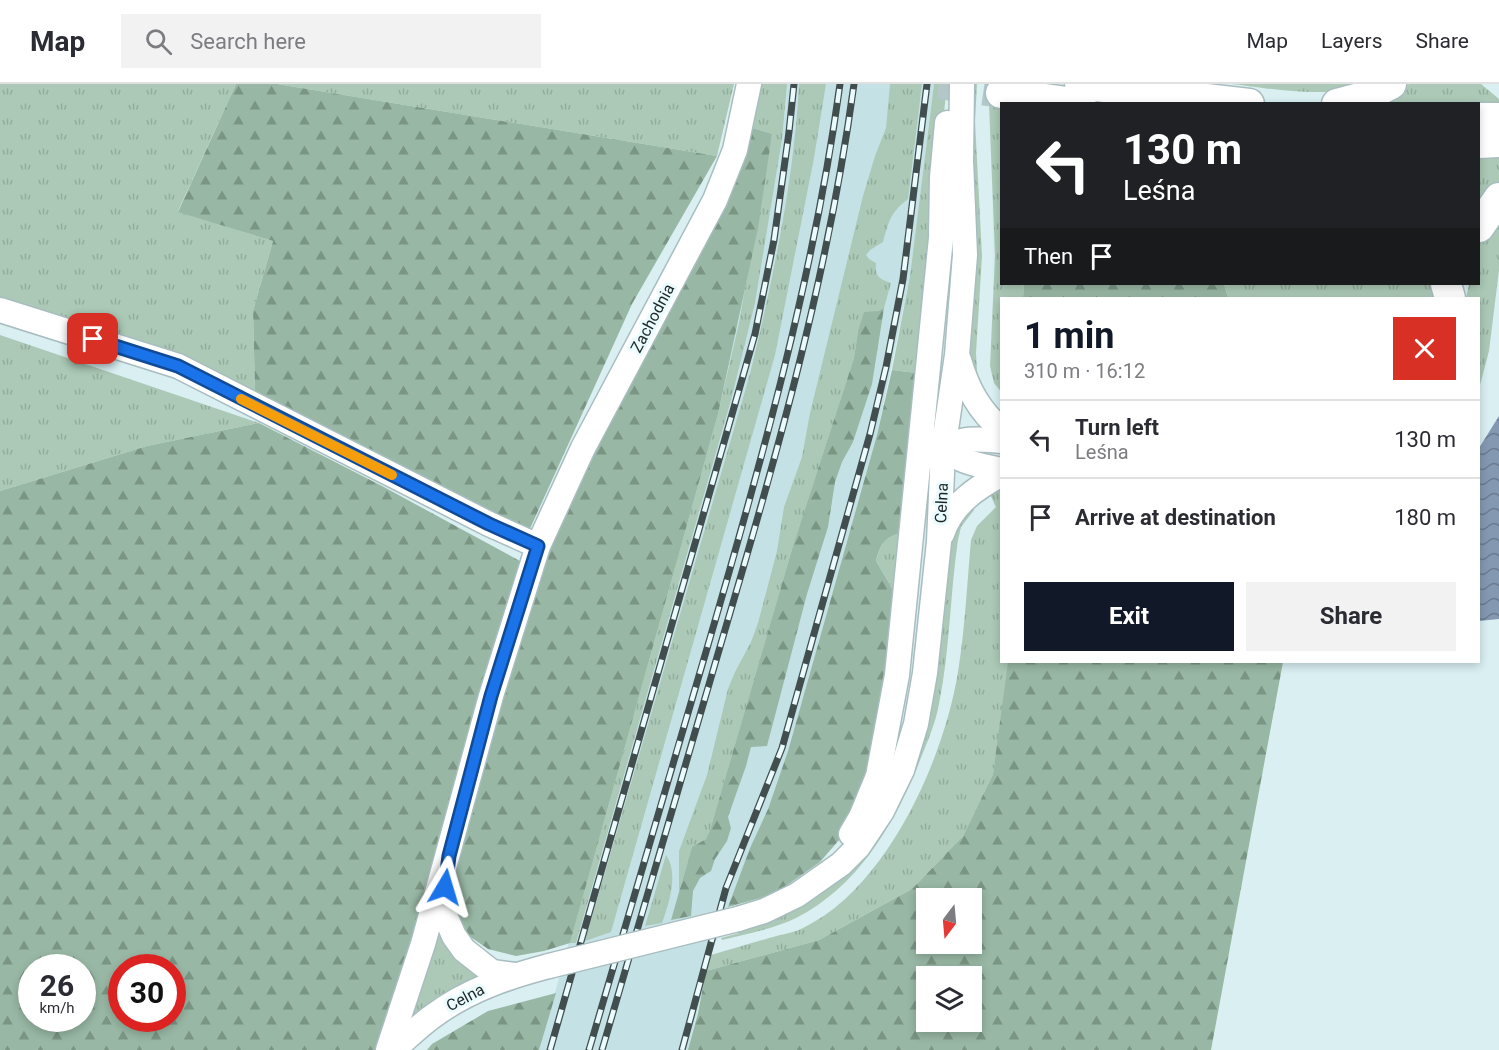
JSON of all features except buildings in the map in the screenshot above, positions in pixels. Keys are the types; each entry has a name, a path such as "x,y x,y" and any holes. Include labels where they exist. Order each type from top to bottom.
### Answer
{"main road":[{"path":"1080,84 1232,102"},
{"path":"1344,102 1367,96 1391,84"},
{"path":"1001,93 1066,102"},
{"path":"1480,118 1499,118"},
{"path":"1480,143 1499,142"},
{"path":"1480,225 1499,198"}],"street":[{"name":"Zachodnia","path":"449,856 491,696 538,546 583,448 715,200 735,150 749,84"},
{"name":"Celna","path":"811,885 843,848 861,817 878,776 897,675 941,238 942,177 953,84"},
{"name":"Celna","path":"393,1050 431,1017 462,996 515,975 738,919 783,902 841,864 858,847 882,811 902,770 916,724 925,673 939,542 943,450 957,355 965,255 961,161 962,84"},
{"path":"0,310 178,366 489,524 538,546"},
{"path":"957,355 966,386 982,411 1000,428"},
{"path":"925,400 933,436 943,450 969,463 1000,471"},
{"path":"915,502 924,474 943,450 955,442 973,439 1000,441"},
{"path":"939,542 956,507 975,489 1000,473"},
{"path":"449,856 444,913 454,936 464,950 492,972 515,975"},
{"path":"388,1050 449,856"}],"shaded area":[{"path":"777,84 934,84 910,276 877,435 788,751 711,955 688,1050 539,1050 621,755"}],"green space":[{"path":"0,84 236,84 178,211 273,241 253,311 255,394 0,302"},
{"path":"236,84 277,84 717,156 632,304 528,533 255,394 253,311 273,241 178,212"},
{"path":"277,84 734,84 717,156"},
{"path":"759,84 787,84 782,139 755,303 731,400 576,943 570,943 718,414 739,323 772,134 753,128"},
{"path":"799,84 826,84 814,158 775,355 611,932 585,941 750,374 781,230 792,157"},
{"path":"890,84 922,84 908,199 891,218 883,242 866,255 876,263 878,276 891,283 884,308 858,331 854,358 793,546 710,830 706,839 692,847 679,892 679,851 707,775 728,689 758,623 777,551 784,507 802,457 810,413 863,196 886,128"},
{"path":"934,84 947,84 917,373 892,370 910,276"},
{"path":"969,84 977,84 975,121 982,256 976,353 980,385 968,366"},
{"path":"1232,84 1362,84 1333,91 1298,92"},
{"path":"1409,84 1481,84 1499,99 1499,109 1480,104 1480,102 1379,102"},
{"path":"989,104 1000,104 1000,285 1024,285 1023,297 1000,297 1000,390 994,383 990,366 995,256"},
{"path":"753,128 772,134 758,228 718,414 570,943 516,956 488,949 465,932 457,911 454,877 487,751 548,553 609,419 732,183"},
{"path":"1499,154 1499,185 1480,208 1480,155"},
{"path":"1499,209 1499,270 1489,351 1480,385 1480,297 1466,297 1469,285 1480,285 1480,244"},
{"path":"1024,285 1224,285 1228,297 1023,297"},
{"path":"1224,285 1437,285 1439,297 1228,297"},
{"path":"884,308 872,384 853,442 842,462 835,482 828,527 807,594 767,746 751,747 728,817 731,828 727,841 715,859 711,871 700,878 693,891 691,916 671,920 692,847 706,839 710,830 793,546 854,358 858,331 864,312"},
{"path":"0,335 259,423 147,446 0,491"},
{"path":"892,370 917,373 902,533 891,536 884,542 876,561 896,595 871,778 846,832 820,862 783,888 764,897 728,907 750,848 768,809 788,751 877,435"},
{"path":"259,423 520,561 384,1040 377,1050 0,1050 0,491 147,446"},
{"path":"1000,486 1000,663 1008,663 1009,669 993,774 963,836 912,889 819,940 706,971 711,955 799,930 833,909 861,883 907,818 940,743 951,706 962,639 971,540 977,526 996,507 988,490"},
{"path":"973,504 974,510 961,527 958,540 943,684 937,712 930,736 896,813 870,854 854,873 818,905 778,925 722,940 721,938 739,933 738,930 765,923 791,912 820,894 844,873 894,804 953,528"},
{"path":"902,533 896,595 876,561 884,542 891,536"},
{"path":"1008,663 1283,663 1211,1050 688,1050 706,971 819,940 912,889 963,836 993,774"},
{"path":"666,855 672,871 672,889 667,907 662,923 645,926"},
{"path":"436,931 443,931 482,974 437,997 412,1016"},
{"path":"556,993 539,1050 427,1050 432,1044 488,1011"}],"water":[{"path":"1499,416 1499,619 1480,621 1480,446"}],"tunnel":[{"path":"939,84 1001,93"}],"railway":[{"path":"550,1050 755,334 774,240 794,84"},
{"path":"589,1050 767,437 816,226 840,84"},
{"path":"602,1050 742,571 799,365 830,226 854,84"},
{"path":"682,1050 726,888 782,748 870,434 903,279 927,84"}],"slow traffic":[{"path":"241,399 392,475"}],"route":[{"path":"93,339 178,366 511,535 538,546 491,696 449,856 445,887"}]}
